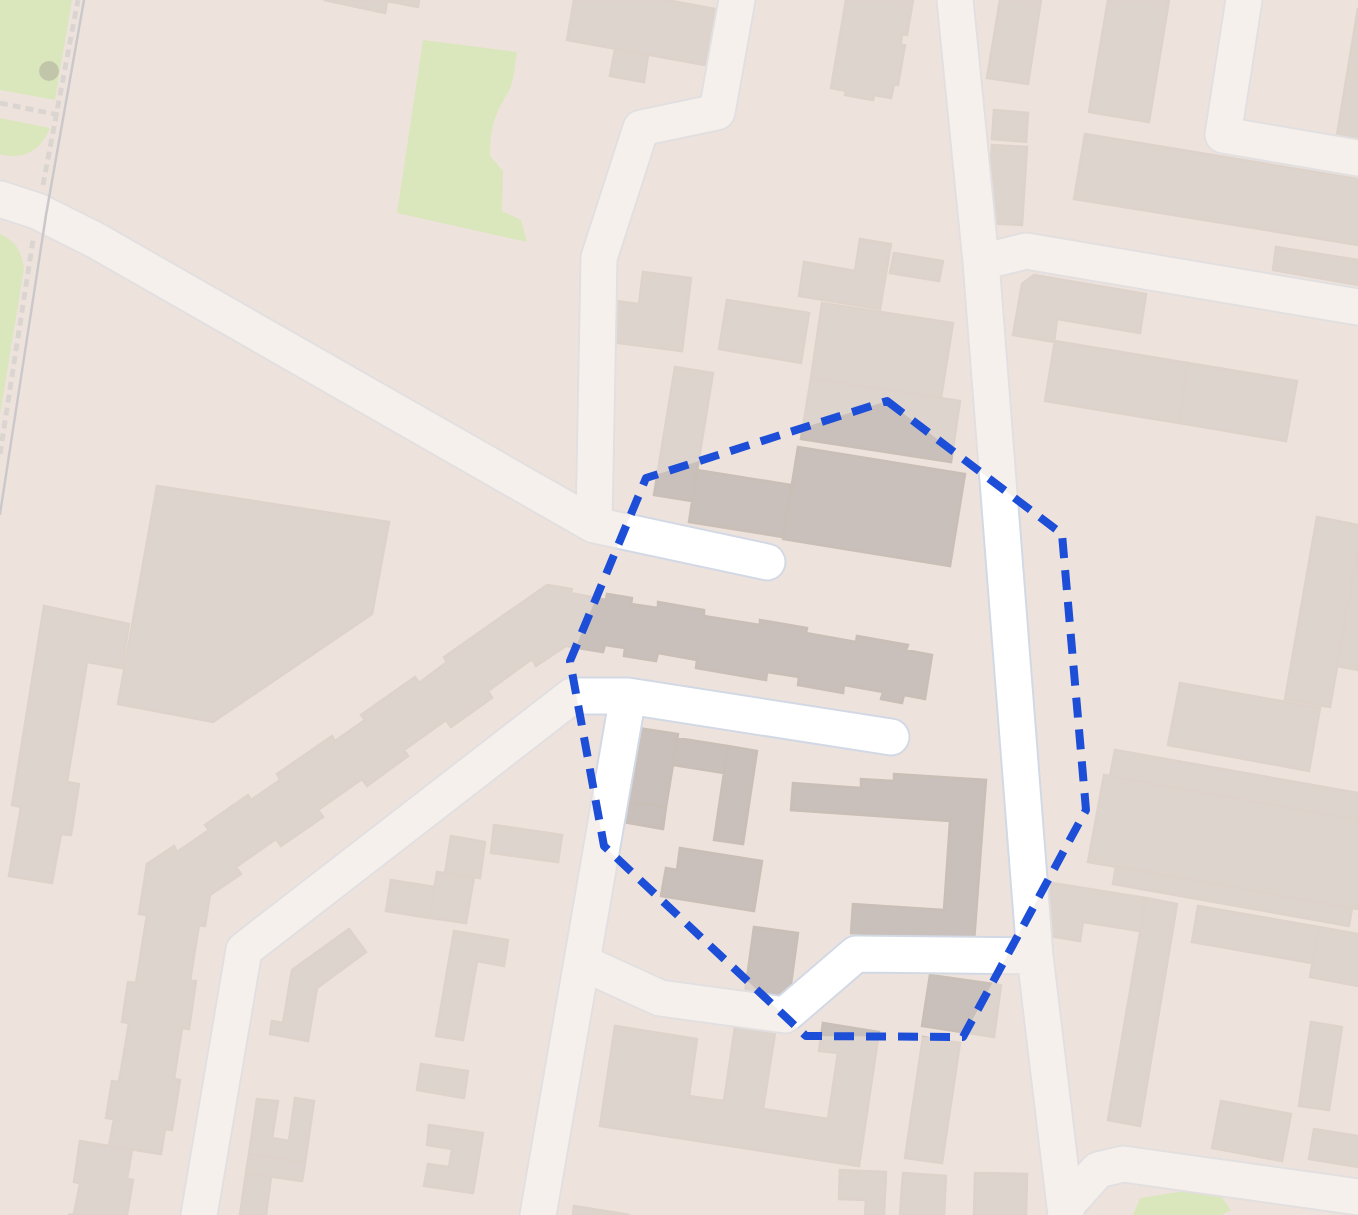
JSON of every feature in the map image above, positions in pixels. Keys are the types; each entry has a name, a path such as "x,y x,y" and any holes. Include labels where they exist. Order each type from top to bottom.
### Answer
{"street":[{"path":"594,525 599,258 641,128 716,112 736,0"},
{"path":"955,0 981,262 1034,956 1065,1211"},
{"path":"1244,0 1222,135 1358,158"},
{"path":"0,199 37,210 95,240 594,525 767,562"},
{"path":"981,262 1026,251 1358,307"},
{"path":"199,1215 244,950 572,696 628,696 892,737"},
{"path":"538,1215 628,696"},
{"path":"583,959 592,967 660,998 785,1014 856,954 1034,956"},
{"path":"1065,1211 1098,1170 1123,1164 1358,1197"}],"path":[{"path":"0,103 58,114"}],"highlighted area":[{"path":"887,401 1062,534 1086,810 963,1037 806,1036 604,846 570,661 646,478"}],"green space":[{"path":"0,0 72,0 55,100 0,90"},
{"path":"423,40 517,52 512,84 494,123 490,156 503,171 502,211 521,220 527,242 397,213"},
{"path":"0,118 50,128 31,152 9,156 0,154"},
{"path":"0,234 17,248 24,269 0,415"},
{"path":"1185,1191 1219,1193 1231,1210 1222,1215 1133,1215 1140,1198"}],"building":[{"path":"324,0 419,0 418,7 387,1 385,13"},
{"path":"574,0 667,0 715,9 705,65 567,40"},
{"path":"846,0 913,0 907,35 902,34 901,44 905,45 898,85 894,84 891,98 874,95 873,100 831,88"},
{"path":"1000,0 1041,0 1028,84 987,78"},
{"path":"1108,0 1169,0 1149,122 1089,112"},
{"path":"1358,8 1358,145 1336,141"},
{"path":"615,49 648,55 644,82 610,76"},
{"path":"994,110 1028,113 1026,142 992,139"},
{"path":"1085,134 1358,179 1358,245 1074,199"},
{"path":"992,145 1027,147 1022,225 987,223"},
{"path":"860,239 891,244 880,309 799,296 804,262 855,271"},
{"path":"1276,247 1358,260 1358,285 1273,270"},
{"path":"894,253 943,261 939,281 890,273"},
{"path":"643,272 691,278 682,351 610,342 615,301 639,304"},
{"path":"1034,275 1146,294 1140,333 1057,319 1054,342 1013,335 1022,284"},
{"path":"727,300 809,313 801,363 719,349"},
{"path":"822,303 953,323 941,398 811,378"},
{"path":"1055,341 1188,363 1179,423 1045,401"},
{"path":"1188,363 1297,381 1286,441 1179,423"},
{"path":"675,367 713,373 692,501 654,495"},
{"path":"811,378 960,401 951,462 801,439"},
{"path":"798,447 965,474 950,566 783,539"},
{"path":"697,470 791,485 783,537 689,522"},
{"path":"157,486 389,522 372,614 213,722 118,704"},
{"path":"1317,517 1358,525 1358,547 1330,707 1285,699"},
{"path":"1358,547 1358,670 1337,666"},
{"path":"547,585 606,600 607,594 632,598 631,604 658,608 658,602 704,610 704,616 807,628 806,633 856,642 857,636 908,645 906,650 932,655 925,699 904,695 902,703 881,699 883,692 844,685 843,693 798,685 799,677 767,672 766,680 696,668 697,660 658,653 656,661 624,656 625,648 605,645 603,652 566,646 536,666 532,659 488,691 492,698 451,727 446,720 404,750 408,756 367,786 362,779 318,810 323,817 281,846 276,839 236,867 241,874 210,895 205,926 199,925 190,981 196,981 189,1029 182,1028 174,1079 180,1080 172,1130 165,1129 161,1154 109,1146 114,1119 106,1118 112,1081 119,1082 129,1023 122,1022 128,982 136,983 147,915 139,914 147,864 174,846 177,852 209,830 205,825 248,795 251,800 280,780 277,774 332,736 335,741 365,720 361,715 415,677 419,683 447,662 444,657"},
{"path":"44,606 129,624 122,668 87,662 67,782 79,784 71,835 61,834 52,883 9,876 21,807 12,805"},
{"path":"1180,683 1320,708 1309,771 1168,745"},
{"path":"638,728 678,734 666,807 627,802"},
{"path":"677,738 728,746 724,773 673,765"},
{"path":"728,746 757,751 743,844 714,840"},
{"path":"1115,750 1358,793 1358,820 1110,776"},
{"path":"894,774 986,780 974,942 851,933 853,904 944,910 950,821 791,810 793,783 861,788 861,779 894,781"},
{"path":"1104,775 1358,820 1358,909 1088,862"},
{"path":"627,802 666,807 663,829 623,822"},
{"path":"494,825 562,835 558,862 491,853"},
{"path":"451,836 485,842 480,878 445,873"},
{"path":"680,848 762,861 754,911 661,896 666,868 677,870"},
{"path":"1116,866 1352,908 1349,926 1113,884"},
{"path":"437,872 474,877 466,923 430,918"},
{"path":"391,880 435,887 430,918 386,911"},
{"path":"1052,883 1146,898 1140,931 1083,922 1080,941 1043,935"},
{"path":"1146,898 1177,904 1140,1126 1108,1120"},
{"path":"1198,906 1319,927 1312,963 1192,942"},
{"path":"754,927 798,933 788,1006 744,1000"},
{"path":"1319,927 1358,934 1358,986 1310,977"},
{"path":"349,929 366,952 317,988 308,1041 270,1034 272,1021 283,1023 292,970"},
{"path":"454,931 508,940 504,966 477,961 463,1040 436,1036"},
{"path":"930,975 1001,985 994,1037 922,1026"},
{"path":"1311,1022 1342,1027 1329,1110 1299,1106"},
{"path":"823,1023 879,1032 859,1166 600,1126 615,1026 697,1039 689,1096 724,1101 735,1027 775,1033 763,1109 828,1119 838,1053 819,1051"},
{"path":"923,1037 960,1043 942,1163 905,1158"},
{"path":"421,1064 468,1071 464,1098 417,1090"},
{"path":"295,1098 314,1101 305,1163 249,1154 257,1099 278,1101 272,1138 289,1141"},
{"path":"1221,1101 1291,1114 1282,1161 1212,1148"},
{"path":"429,1125 483,1133 473,1193 424,1186 428,1164 449,1167 452,1149 427,1145"},
{"path":"1314,1129 1358,1136 1358,1167 1309,1159"},
{"path":"80,1141 132,1150 127,1179 133,1180 127,1215 68,1215 74,1214 80,1183 74,1182"},
{"path":"249,1154 305,1163 302,1181 246,1173"},
{"path":"840,1170 886,1172 884,1215 865,1215 866,1200 839,1199"},
{"path":"246,1173 271,1177 266,1215 240,1215"},
{"path":"903,1173 946,1176 944,1215 900,1215"},
{"path":"975,1173 1027,1174 1026,1215 974,1215"},
{"path":"574,1206 630,1215 573,1215"}],"tram line":[{"path":"0,514 84,0"}]}
